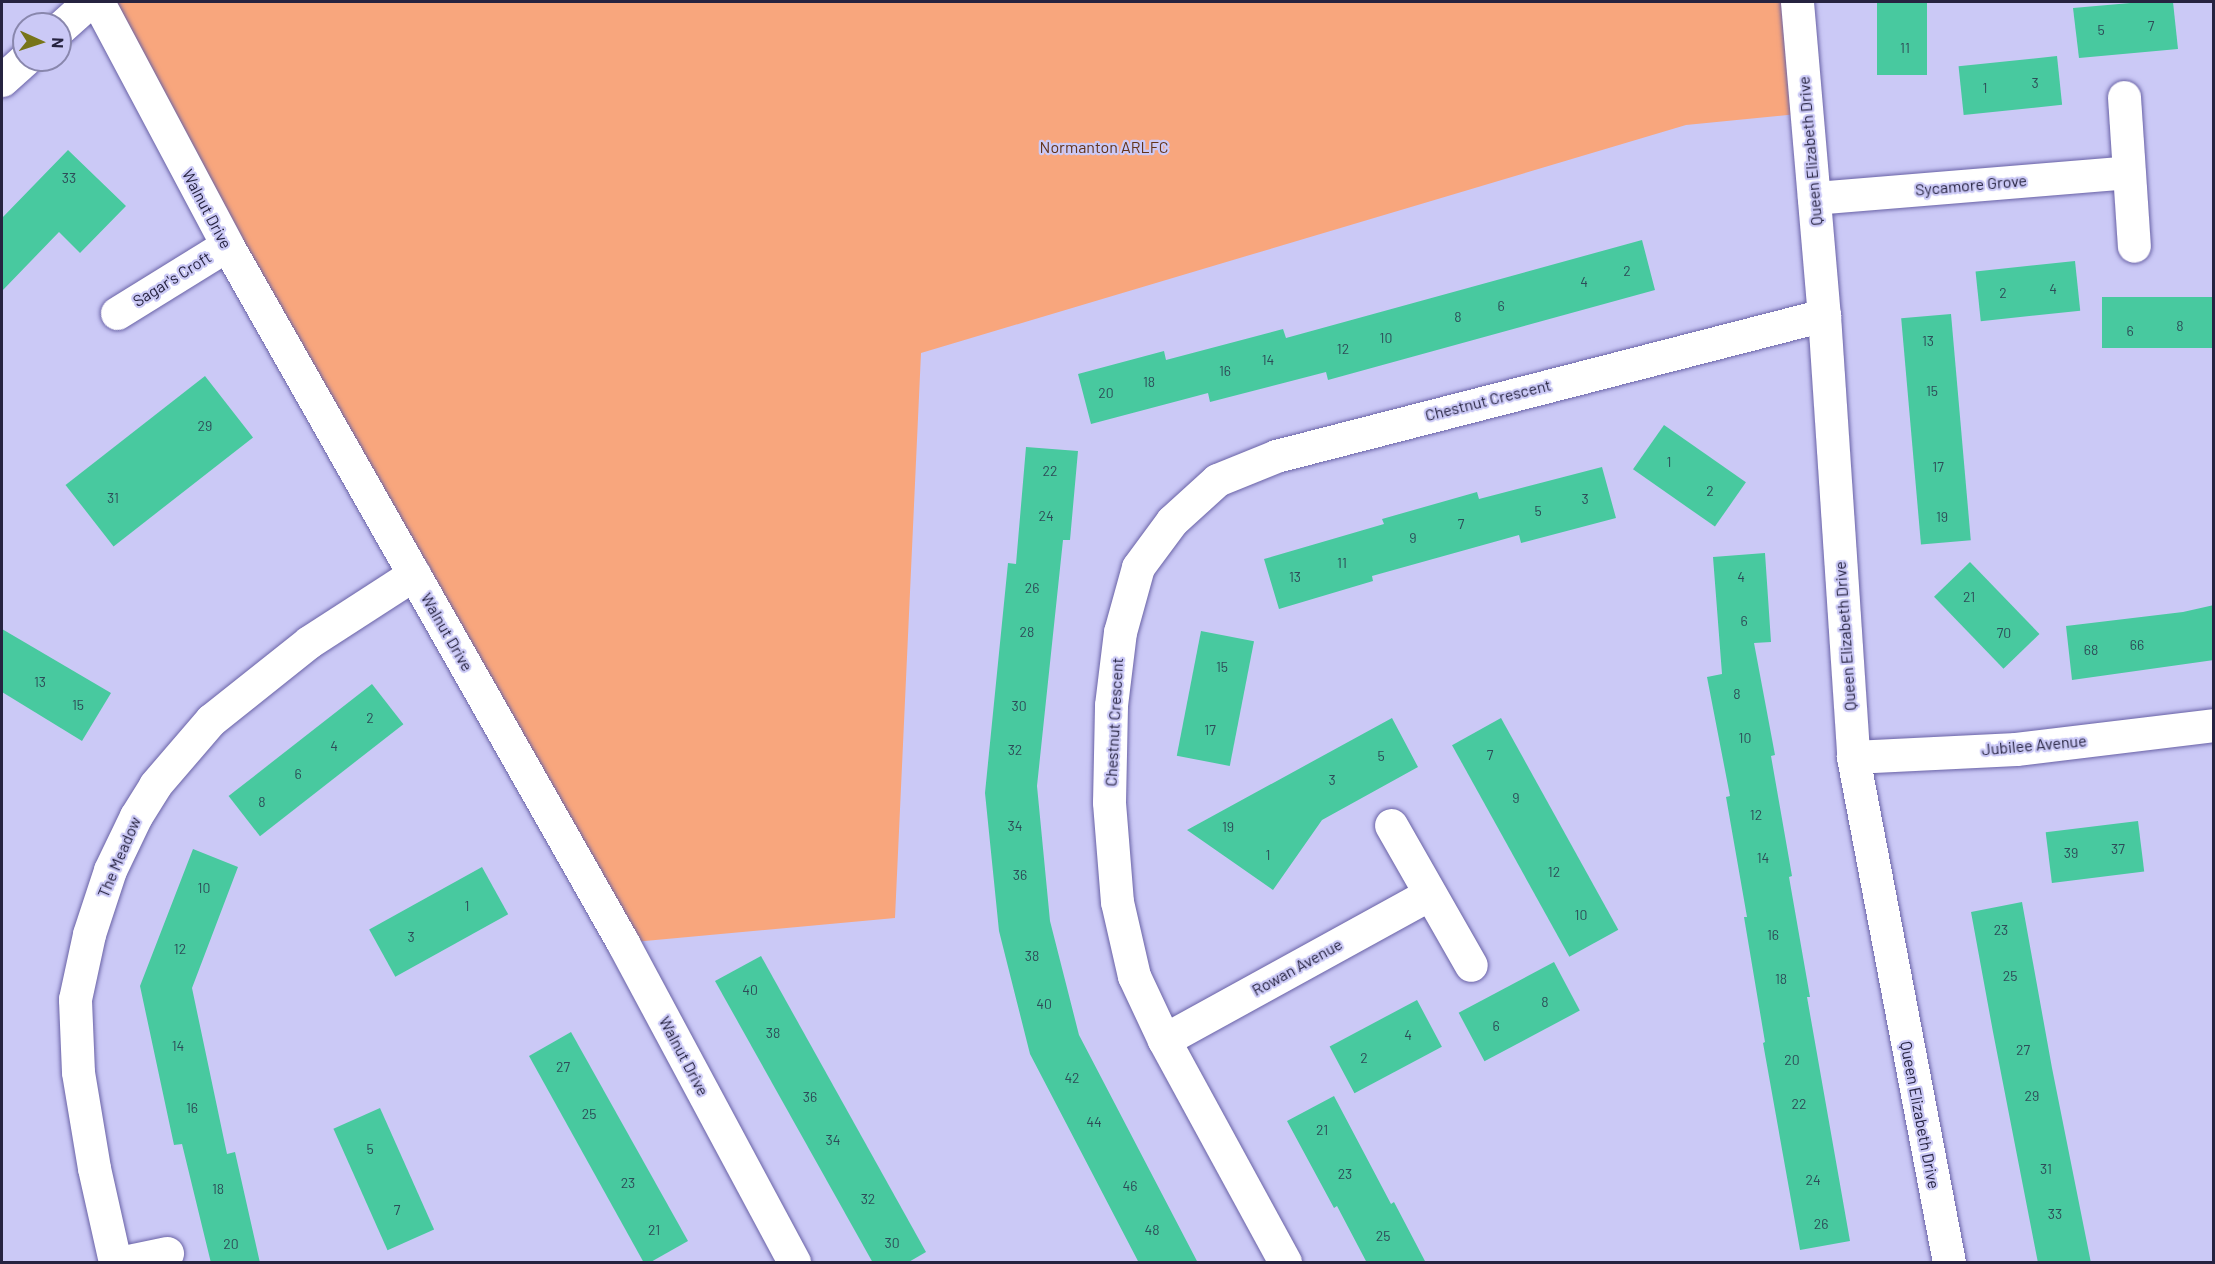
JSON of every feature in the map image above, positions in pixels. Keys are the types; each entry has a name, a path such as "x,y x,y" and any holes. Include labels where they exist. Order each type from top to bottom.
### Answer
{"street":[{"path":"72,17 89,2"},
{"name":"Walnut Drive","path":"98,2 226,245 623,943 794,1263"},
{"name":"Queen Elizabeth Drive","path":"1797,2 1824,315 1853,757 1949,1263"},
{"path":"2124,97 2134,246"},
{"name":"Sycamore Grove","path":"1814,198 2128,172"},
{"name":"Sagar's Croft","path":"117,313 226,245"},
{"name":"Chestnut Crescent","path":"1285,1263 1164,1041 1134,976 1117,902 1110,780 1111,705 1120,632 1138,567 1172,521 1217,480 1276,456 1824,315"},
{"name":"The Meadow","path":"115,1263 94,1168 78,1072 75,999 89,934 110,870 136,816 155,785 211,720 309,642 414,574"},
{"name":"Jubilee Avenue","path":"1853,757 2016,749 2214,724"},
{"path":"1391,825 1471,965"},
{"name":"Rowan Avenue","path":"1164,1041 1430,894"},
{"path":"124,1263 167,1252"}],"green space":[{"name":"Normanton ARLFC","path":"98,2 1797,2 1807,113 1686,125 921,353 895,918 623,943"}],"building":[{"path":"1877,2 1927,2 1927,75 1877,75"},
{"path":"2142,2 2173,2 2178,49 2079,58 2073,8"},
{"path":"2057,56 2062,105 1964,115 1959,66"},
{"path":"68,150 126,206 80,253 59,232 2,291 2,218"},
{"path":"1642,240 1655,290 1328,380 1326,372 1210,402 1208,393 1091,424 1078,374 1164,351 1166,360 1283,329 1286,338"},
{"path":"2075,261 2080,311 1981,321 1976,271"},
{"path":"2102,297 2214,297 2214,348 2102,348"},
{"path":"1951,314 1971,540 1921,544 1901,318"},
{"path":"205,376 253,437 114,546 66,485"},
{"path":"1664,425 1746,482 1715,527 1633,469"},
{"path":"1026,447 1078,451 1070,540 1063,540 1037,786 1050,921 1079,1035 1198,1263 1139,1263 1030,1054 999,931 985,793 1008,563 1016,564"},
{"path":"1602,467 1616,518 1521,543 1519,535 1372,576 1373,581 1279,609 1264,559 1384,524 1382,519 1477,492 1479,499"},
{"path":"1765,553 1771,642 1754,643 1775,755 1771,756 1792,876 1789,877 1810,997 1807,997 1850,1241 1800,1250 1763,1043 1765,1042 1744,917 1747,917 1726,797 1730,796 1707,677 1722,674 1713,557"},
{"path":"1970,562 2039,634 2003,669 1934,597"},
{"path":"2214,605 2214,660 2072,680 2066,626 2183,612"},
{"path":"2,629 111,693 82,741 2,692"},
{"path":"1201,631 1254,641 1230,766 1177,756"},
{"path":"372,684 403,724 260,836 229,796"},
{"path":"1392,718 1418,767 1322,820 1273,890 1187,830"},
{"path":"1501,718 1618,930 1569,957 1452,745"},
{"path":"2138,821 2144,872 2052,883 2046,832"},
{"path":"193,849 238,867 192,988 227,1154 235,1152 260,1263 211,1263 182,1144 174,1145 140,986"},
{"path":"482,867 508,914 395,977 369,930"},
{"path":"2022,902 2091,1263 2038,1263 1993,1032 1971,912"},
{"path":"761,956 926,1252 907,1263 873,1263 715,981"},
{"path":"1554,962 1580,1011 1484,1061 1459,1013"},
{"path":"1417,1000 1442,1047 1354,1093 1330,1046"},
{"path":"571,1032 688,1241 649,1263 644,1263 529,1056"},
{"path":"1334,1096 1391,1204 1394,1202 1426,1263 1367,1263 1337,1206 1334,1208 1287,1121"},
{"path":"380,1108 434,1230 388,1250 333,1129"}]}
